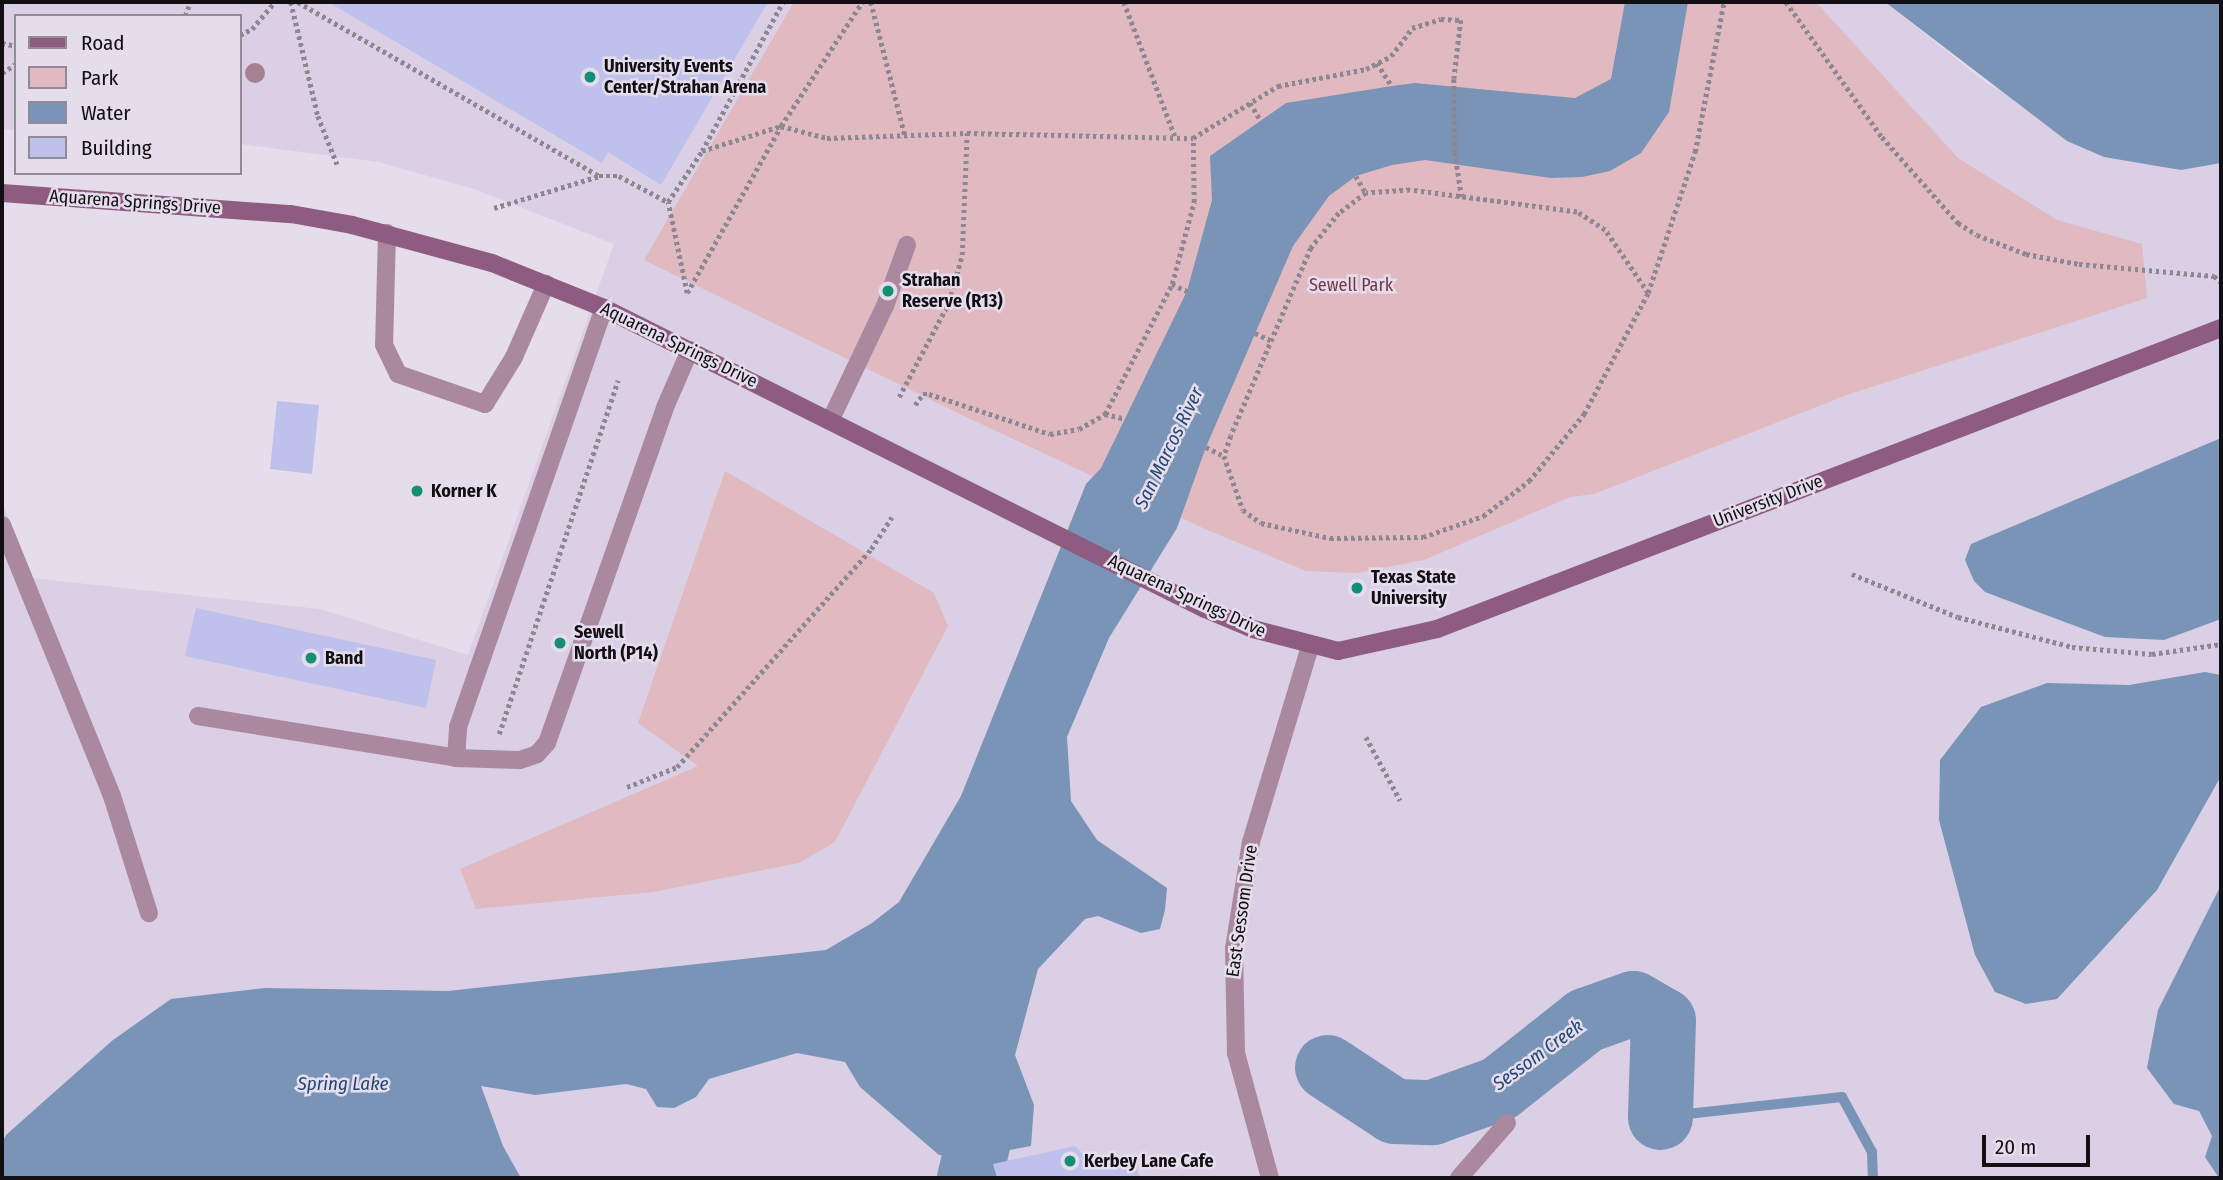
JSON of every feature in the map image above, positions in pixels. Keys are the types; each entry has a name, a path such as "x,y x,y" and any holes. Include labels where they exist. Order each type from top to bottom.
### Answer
{"main road":[{"name":"Aquarena Springs Drive","path":"2,193 292,214 387,233 492,263 604,308 831,419 1205,609 1310,648"},
{"name":"University Drive","path":"1310,648 1338,651 1369,648 1437,629 2221,328"}],"street":[{"path":"387,233 384,345 398,374 485,404 514,357 545,284"},
{"path":"831,419 885,306 908,245"},
{"path":"456,758 458,727 604,308"},
{"path":"198,716 456,758 520,760 537,754 547,743 666,405 690,350"},
{"path":"2,525 112,796 149,913"},
{"name":"East Sessom Drive","path":"1270,1178 1236,1053 1234,949 1251,842 1310,648"},
{"path":"1459,1178 1507,1124"}],"path":[{"path":"242,34 252,29 275,2"},
{"path":"291,2 318,116 337,164"},
{"path":"298,2 599,176"},
{"path":"783,2 702,150 668,202 687,293 781,127 862,2"},
{"path":"871,2 905,135"},
{"path":"1124,2 1175,136"},
{"path":"1648,293 1605,230 1577,212 1462,199 1410,190 1366,193 1339,213 1311,248 1224,456 1243,510 1261,523 1330,538 1423,537 1483,516 1529,481 1584,414 1648,293 1695,152 1724,2"},
{"path":"1786,2 1882,137 1958,223 1976,235 2026,254 2066,262 2164,275 2214,276 2221,282"},
{"path":"702,150 781,127 827,138 967,133 1193,138 1278,86 1377,63 1391,56 1412,28 1441,19 1461,20 1454,91 1455,152 1462,199"},
{"path":"1377,63 1392,86"},
{"path":"1250,103 1260,119"},
{"path":"899,397 949,302 962,256 967,133"},
{"path":"915,405 922,394 929,394 1050,434 1079,429 1105,414 1172,284 1194,202 1193,138"},
{"path":"494,208 599,176 619,176 668,202"},
{"path":"1356,176 1366,193"},
{"path":"1172,284 1187,291"},
{"path":"1255,333 1272,341"},
{"path":"496,760 500,725 618,380"},
{"path":"1105,414 1126,419"},
{"path":"1206,447 1224,456"},
{"path":"627,787 677,767 871,549 892,517"},
{"path":"1852,574 1958,617 2072,646 2152,654 2199,643 2221,644"},
{"path":"1366,737 1400,800"}],"shaded area":[{"name":"Texas State University","path":"2,2 1885,2 1989,85 2181,170 2221,163 2221,1178 2,1178 2,502 31,578 320,609 468,655 614,244 474,189 378,162 242,144 242,14 14,14 14,130 2,129"}],"green space":[{"name":"Sewell Park","path":"794,2 1816,2 1958,158 2057,220 2142,244 2147,298 1847,395 1594,494 1570,497 1424,560 1357,573 1306,571 1203,528 960,414 644,260"},
{"path":"725,471 934,593 948,626 835,842 799,863 653,892 476,909 460,869 698,766 638,723"}],"water":[{"name":"Spring Lake","path":"1625,2 1688,2 1669,112 1641,153 1610,171 1582,177 1551,178 1425,160 1392,165 1356,176 1329,196 1293,246 1206,447 1177,528 1109,638 1067,737 1071,801 1097,840 1167,888 1160,929 1141,933 1098,916 1085,919 1038,969 1015,1055 1034,1105 1031,1146 977,1156 939,1155 860,1087 845,1062 797,1053 709,1079 696,1097 674,1108 657,1107 646,1089 626,1084 535,1095 481,1086 503,1146 521,1178 2,1178 2,1143 6,1135 113,1040 171,999 265,988 448,991 826,950 872,923 899,902 961,796 1086,484 1101,468 1187,291 1212,200 1210,156 1286,103 1392,86 1415,83 1575,98 1611,79"},
{"path":"1885,2 2221,2 2221,163 2181,170 2104,157 2067,141"},
{"path":"2221,438 2221,619 2164,640 2105,637 1985,592 1974,581 1965,560 1971,544"},
{"path":"2205,672 2221,675 2221,776 2157,890 2057,999 2026,1004 1995,992 1975,955 1939,820 1940,760 1981,707 2047,683 2129,685"},
{"path":"2221,885 2219,1178 2205,1157 2212,1136 2199,1111 2174,1104 2147,1068 2158,1010"}],"building":[{"name":"University Events Center/Strahan Arena","path":"328,2 768,2 661,185 608,152 602,163"},
{"path":"277,401 319,405 312,474 270,469"},
{"name":"Band","path":"196,608 436,660 426,708 185,656"},
{"name":"Kerbey Lane Cafe","path":"1075,1146 1086,1158 1133,1157 1140,1178 997,1178 993,1164"}],"waterway":[{"name":"Sessom Creek","path":"1327,1067 1394,1111 1432,1112 1499,1088 1585,1020 1633,1003 1663,1020 1660,1117"},
{"name":"San Marcos River","path":"969,1178 982,1124 972,1069"},
{"path":"1660,1117 1842,1097 1872,1152 1873,1178"}],"place":[{"name":"University Events Center/Strahan Arena","path":"590,77"},
{"name":"Strahan Reserve (R13)","path":"888,291"},
{"name":"Korner K","path":"417,491"},
{"name":"Texas State University","path":"1357,588"},
{"name":"Sewell North (P14)","path":"560,643"},
{"name":"Band","path":"311,658"},
{"name":"Kerbey Lane Cafe","path":"1070,1161"}]}
